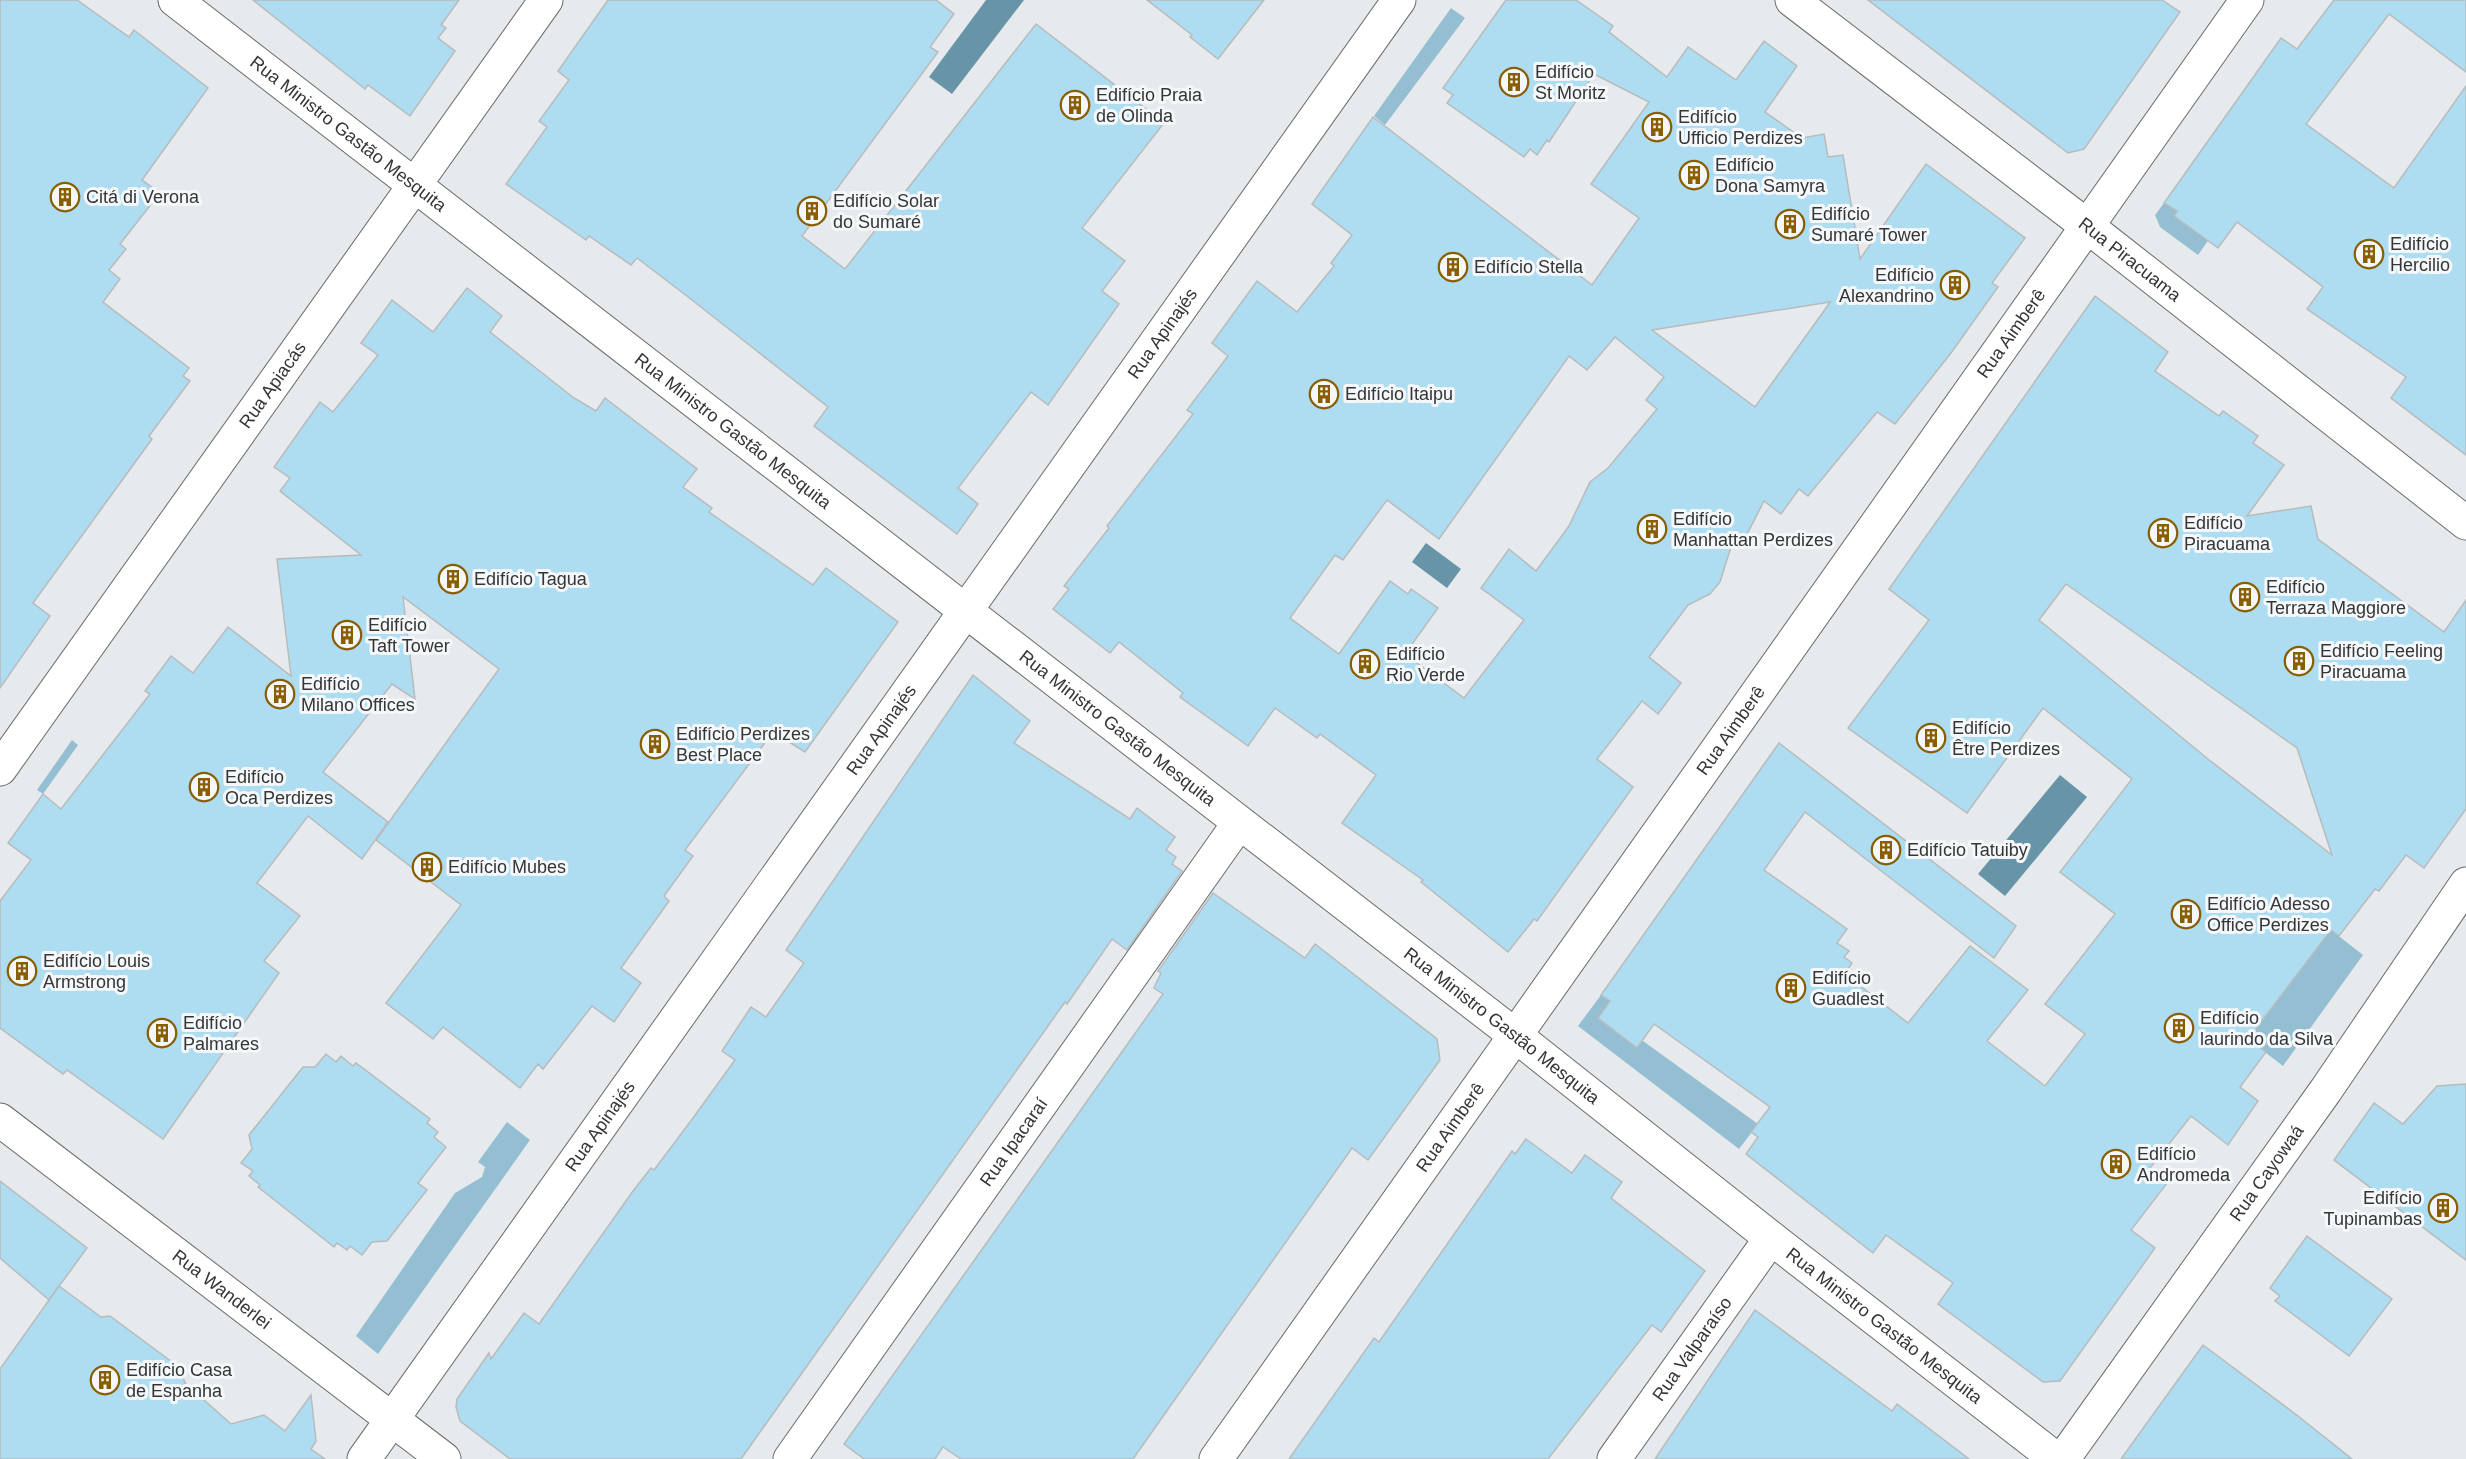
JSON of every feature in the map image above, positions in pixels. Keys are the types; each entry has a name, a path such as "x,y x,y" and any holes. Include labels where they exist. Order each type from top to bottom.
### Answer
{"street":[{"name":"Rua Ministro Gastão Mesquita","path":"175,0 1516,1035 1771,1238 2056,1459"},
{"name":"Rua Apiacás","path":"0,769 546,0"},
{"name":"Rua Apinajés","path":"364,1459 1399,0"},
{"name":"Rua Piracuama","path":"1792,0 2087,226 2466,523"},
{"name":"Rua Aimberê","path":"1216,1459 2247,0"},
{"name":"Rua Ipacaraí","path":"790,1459 1239,823"},
{"name":"Rua Cayowaá","path":"2063,1459 2326,1090 2466,884"},
{"name":"Rua Wanderlei","path":"0,1120 444,1459"},
{"name":"Rua Valparaíso","path":"1614,1459 1771,1238"}],"shaded area":[{"path":"986,0 1024,0 952,94 929,77"},
{"path":"1451,8 1465,18 1385,125 1374,116"},
{"path":"2164,203 2177,211 2174,216 2189,227 2212,235 2198,255 2160,227 2155,215"},
{"path":"1426,543 1461,569 1447,588 1412,562"},
{"path":"72,740 78,745 43,794 37,790"},
{"path":"2060,775 2087,797 2005,896 1978,874"},
{"path":"2331,930 2363,955 2283,1066 2248,1039"},
{"path":"1601,995 1610,1001 1598,1019 1637,1048 1643,1041 1758,1124 1739,1149 1578,1026"},
{"path":"507,1122 530,1140 378,1354 356,1336 455,1193 482,1177 485,1167 478,1162"}],"building":[{"path":"0,0 77,0 129,37 134,30 208,88 142,180 160,193 120,244 126,249 109,270 120,279 103,302 189,368 183,376 190,381 149,436 152,439 33,603 50,616 0,688"},
{"path":"253,0 459,0 441,25 446,28 438,38 455,51 410,116 368,85 365,89"},
{"path":"608,0 936,0 954,14 930,47 938,52 802,236 845,269 1036,24 1164,123 1082,228 1125,261 1102,291 1119,304 1048,405 1031,392 958,488 978,504 957,534 814,426 828,407 692,300 637,258 631,265 589,236 586,240 506,184 547,127 539,121 569,80 558,71"},
{"path":"1147,0 1264,0 1218,59 1190,37 1192,35"},
{"path":"1506,0 1576,0 1613,26 1609,32 1667,77 1688,47 1736,80 1764,41 1797,66 1765,112 1802,138 1824,134 1828,157 1843,155 1860,259 1926,164 2025,238 1992,283 1998,287 1951,353 1895,424 1877,412 1808,496 1799,489 1781,514 1764,501 1745,538 1736,531 1720,582 1710,594 1688,605 1649,657 1681,683 1658,714 1642,701 1597,759 1633,787 1537,921 1534,919 1508,952 1421,882 1423,880 1342,823 1376,775 1320,734 1317,738 1275,708 1248,746 1180,697 1183,693 1119,642 1110,653 1053,609 1069,589 1064,586 1109,528 1107,526 1193,414 1187,410 1228,356 1212,343 1257,281 1297,312 1334,266 1331,263 1352,235 1312,204 1373,117 1592,285 1639,218 1591,184 1649,102 1594,74 1549,142 1547,140 1537,155 1530,149 1524,157 1447,103 1453,95 1443,88","holes":["1830,302 1755,407 1652,330","1615,337 1664,377 1646,400 1657,409 1608,468 1590,482 1569,526 1536,571 1509,549 1481,588 1524,620 1464,698 1405,654 1438,608 1411,589 1408,594 1390,581 1339,654 1290,618 1335,555 1343,560 1387,500 1439,539 1569,356 1587,370"]},
{"path":"1868,0 2162,0 2180,12 2084,149 2068,153"},
{"path":"2334,0 2466,0 2466,72 2389,14 2306,124 2394,188 2466,86 2466,455 2391,398 2406,377 2307,309 2323,287 2237,222 2218,248 2174,216 2177,211 2164,203 2281,38 2297,49"},
{"path":"467,288 502,316 490,332 574,398 596,411 605,398 697,469 683,487 712,508 709,512 813,585 826,568 898,622 805,752 773,732 685,850 693,856 664,896 669,901 621,968 641,983 614,1022 592,1006 543,1069 538,1064 520,1088 443,1027 433,1039 386,1003 461,905 376,840 499,669 403,597 415,699 392,684 323,772 388,822 362,859 308,816 257,883 300,916 264,961 279,973 163,1139 67,1070 63,1074 0,1028 0,901 31,860 8,843 43,794 61,809 150,694 145,691 171,656 193,673 228,627 291,676 277,559 361,555 280,491 290,478 274,467 320,402 333,412 378,355 361,343 392,300 433,332"},
{"path":"2095,296 2168,352 2155,371 2219,416 2223,411 2258,436 2253,443 2284,465 2247,516 2311,506 2318,539 2444,632 2466,600 2466,809 2424,868 2406,855 2379,891 2375,889 2339,936 2331,930 2248,1039 2266,1052 2240,1087 2258,1101 2228,1145 2191,1116 2150,1168 2168,1182 2131,1230 2155,1248 2060,1381 2043,1382 1938,1304 1953,1283 1886,1235 1873,1253 1746,1154 1758,1137 1751,1132 1770,1107 1654,1024 1637,1048 1598,1018 1610,1001 1601,995 1779,743 2016,926 1994,958 1805,812 1764,870 1847,929 1837,943 1849,951 1844,957 1852,963 1845,974 1908,1023 1970,946 2028,990 1987,1041 2045,1086 2085,1034 2045,1004 2115,914 2060,872 2132,779 2043,708 1967,813 1848,728 1929,620 1889,589","holes":["2066,584 2297,748 2332,855 2208,759 2039,620"]},
{"path":"973,675 1030,721 1014,743 1130,819 1137,808 1175,837 1166,850 1176,857 1172,864 1182,871 1127,950 1112,939 741,1459 510,1459 460,1421 456,1407 457,1399 489,1353 491,1359 524,1313 539,1324 633,1191 651,1168 654,1170 735,1060 722,1051 751,1007 766,1017 804,963 786,950"},
{"path":"1213,893 1305,958 1315,944 1437,1039 1440,1060 1368,1160 1352,1148 1133,1459 961,1459 943,1447 935,1459 864,1459 844,1444 1163,994 1154,988 1161,973 1158,971"},
{"path":"326,1054 336,1062 341,1056 353,1066 356,1063 430,1119 427,1123 438,1132 434,1137 446,1147 418,1183 427,1190 387,1241 372,1242 362,1255 350,1246 347,1250 337,1243 334,1247 258,1187 260,1185 249,1176 253,1171 241,1163 252,1149 249,1135 303,1067 315,1067"},
{"path":"2466,1084 2466,1260 2334,1160 2374,1103 2403,1124 2437,1086"},
{"path":"1526,1139 1572,1173 1585,1155 1622,1182 1611,1198 1705,1271 1661,1332 1652,1325 1548,1459 1289,1459 1374,1338 1379,1342 1512,1151 1515,1154"},
{"path":"0,1181 87,1248 49,1300 0,1258"},
{"path":"2307,1236 2392,1299 2349,1356 2275,1301 2280,1296 2270,1288"},
{"path":"59,1286 101,1317 110,1316 180,1368 185,1383 231,1424 264,1415 285,1431 311,1395 316,1441 311,1449 325,1459 0,1459 0,1369"},
{"path":"1755,1310 1892,1411 1897,1404 1969,1459 1655,1459"},
{"path":"2203,1345 2298,1416 2352,1459 2121,1459"}],"place":[{"name":"Edifício St Moritz","path":"1514,82"},
{"name":"Edifício Praia de Olinda","path":"1075,105"},
{"name":"Edifício Ufficio Perdizes","path":"1657,127"},
{"name":"Edifício Dona Samyra","path":"1694,175"},
{"name":"Citá di Verona","path":"65,197"},
{"name":"Edifício Solar do Sumaré","path":"812,211"},
{"name":"Edifício Sumaré Tower","path":"1790,224"},
{"name":"Edifício Hercilio","path":"2369,254"},
{"name":"Edifício Stella","path":"1453,267"},
{"name":"Edifício Alexandrino","path":"1955,285"},
{"name":"Edifício Itaipu","path":"1324,394"},
{"name":"Edifício Manhattan Perdizes","path":"1652,529"},
{"name":"Edifício Piracuama","path":"2163,533"},
{"name":"Edifício Tagua","path":"453,579"},
{"name":"Edifício Terraza Maggiore","path":"2245,597"},
{"name":"Edifício Taft Tower","path":"347,635"},
{"name":"Edifício Feeling Piracuama","path":"2299,661"},
{"name":"Edifício Rio Verde","path":"1365,664"},
{"name":"Edifício Milano Offices","path":"280,694"},
{"name":"Edifício Être Perdizes","path":"1931,738"},
{"name":"Edifício Perdizes Best Place","path":"655,744"},
{"name":"Edifício Oca Perdizes","path":"204,787"},
{"name":"Edifício Tatuiby","path":"1886,850"},
{"name":"Edifício Mubes","path":"427,867"},
{"name":"Edifício Adesso Office Perdizes","path":"2186,914"},
{"name":"Edifício Louis Armstrong","path":"22,971"},
{"name":"Edifício Guadlest","path":"1791,988"},
{"name":"Edifício laurindo da Silva","path":"2179,1028"},
{"name":"Edifício Palmares","path":"162,1033"},
{"name":"Edifício Andromeda","path":"2116,1164"},
{"name":"Edifício Tupinambas","path":"2443,1208"},
{"name":"Edifício Casa de Espanha","path":"105,1380"}]}
